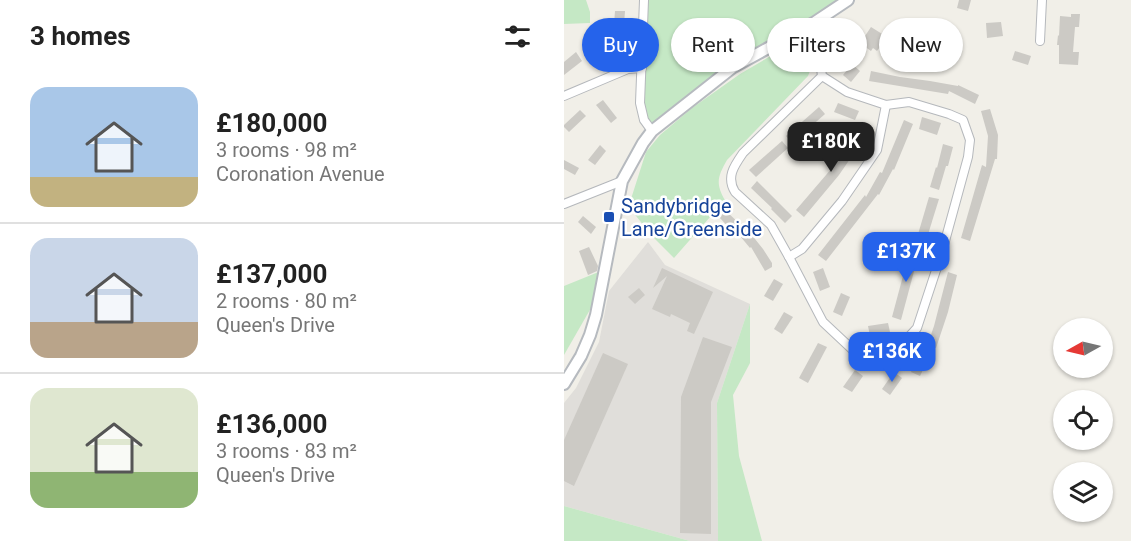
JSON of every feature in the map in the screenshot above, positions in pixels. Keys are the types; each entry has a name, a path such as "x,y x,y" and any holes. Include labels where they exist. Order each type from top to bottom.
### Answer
{"street":[{"path":"644,18 645,0"},
{"path":"821,18 848,0"},
{"path":"1040,41 1042,0"},
{"path":"1030,23 1041,23"},
{"path":"564,384 581,356 594,322 622,181 638,151 652,130 732,68 767,49"},
{"path":"564,96 621,72"},
{"path":"642,72 641,111 644,120 652,130"},
{"path":"821,72 822,76 847,92 886,105 909,102 963,120 970,140 968,158 942,252 917,328 894,353 855,352 823,322 771,225 731,186 730,178 734,166 743,153 822,76"},
{"path":"789,256 802,249 842,201 877,150 886,105"},
{"path":"564,204 622,181"}],"shaded area":[{"path":"648,242 665,265 750,304 717,403 718,541 690,541 564,506 564,403 576,388 599,342 609,291"}],"green space":[{"path":"564,0 586,0 590,18 582,18 582,23 564,24"},
{"path":"644,0 848,0 817,18 767,18 767,47 755,55 755,18 671,18 671,72 727,72 652,131 644,120 640,89 641,72 659,72 659,18 643,18"},
{"path":"767,58 767,72 810,72 727,160 719,180 725,200 674,258 632,211 630,202 646,152 660,135 692,108 743,72 755,72 755,65"},
{"path":"601,271 595,301 564,355 564,286"},
{"path":"750,304 750,363 733,395 739,456 762,541 718,541 717,403"},
{"path":"564,506 690,541 564,541"}],"building":[{"path":"959,0 971,0 968,11 957,8"},
{"path":"615,11 625,11 624,18 614,18"},
{"path":"1071,14 1080,14 1079,27 1075,27 1073,52 1079,52 1078,65 1059,64 1059,45 1057,45 1060,16 1071,17"},
{"path":"1001,22 1003,36 987,38 986,23"},
{"path":"871,27 879,32 877,51 867,48 867,33"},
{"path":"1015,51 1031,56 1028,65 1012,60"},
{"path":"576,52 582,61 564,75 564,62"},
{"path":"871,71 958,85 979,95 975,104 949,91 948,94 869,81"},
{"path":"845,72 859,72 851,82 843,75"},
{"path":"603,100 617,118 611,123 596,105"},
{"path":"838,103 859,111 855,120 834,112"},
{"path":"819,107 825,114 792,143 786,136"},
{"path":"990,109 998,135 997,159 995,159 970,241 961,238 982,165 986,167 988,136 981,111"},
{"path":"580,110 586,116 569,132 564,125"},
{"path":"922,117 941,123 937,135 919,129"},
{"path":"904,120 913,124 894,170 879,195 826,261 818,255 865,195 866,197 880,172 882,173"},
{"path":"853,127 862,131 852,156 804,217 796,210 832,168 843,151"},
{"path":"782,141 788,148 756,177 749,170"},
{"path":"943,144 953,147 939,190 930,187"},
{"path":"600,145 606,151 595,165 588,160"},
{"path":"564,160 579,168 575,175 564,169"},
{"path":"757,181 792,216 785,223 751,188"},
{"path":"929,197 939,199 925,244 916,241"},
{"path":"725,210 751,234 772,263 772,267 765,271 751,247 719,217"},
{"path":"583,216 596,227 591,234 578,222"},
{"path":"911,246 920,249 901,320 892,317"},
{"path":"589,247 598,266 597,271 588,275 579,251"},
{"path":"662,268 713,292 694,334 687,331 690,323 671,314 670,317 652,309 667,276 653,288"},
{"path":"823,268 830,287 820,291 813,272"},
{"path":"948,272 957,275 948,312 936,348 934,347 920,376 911,372 920,353 924,355"},
{"path":"774,279 783,284 773,301 764,296"},
{"path":"639,288 645,295 635,304 628,297"},
{"path":"841,293 850,297 842,316 833,312"},
{"path":"784,312 793,317 782,334 774,329"},
{"path":"888,323 890,332 870,336 868,326"},
{"path":"703,337 732,347 711,402 711,534 680,533 681,397"},
{"path":"818,343 827,347 808,383 799,378"},
{"path":"603,353 628,364 574,486 564,481 564,440"},
{"path":"855,370 863,376 852,392 843,387"},
{"path":"894,372 902,378 890,395 882,389"}],"place":[{"name":"Sandybridge Lane/Greenside","path":"609,217"}]}
